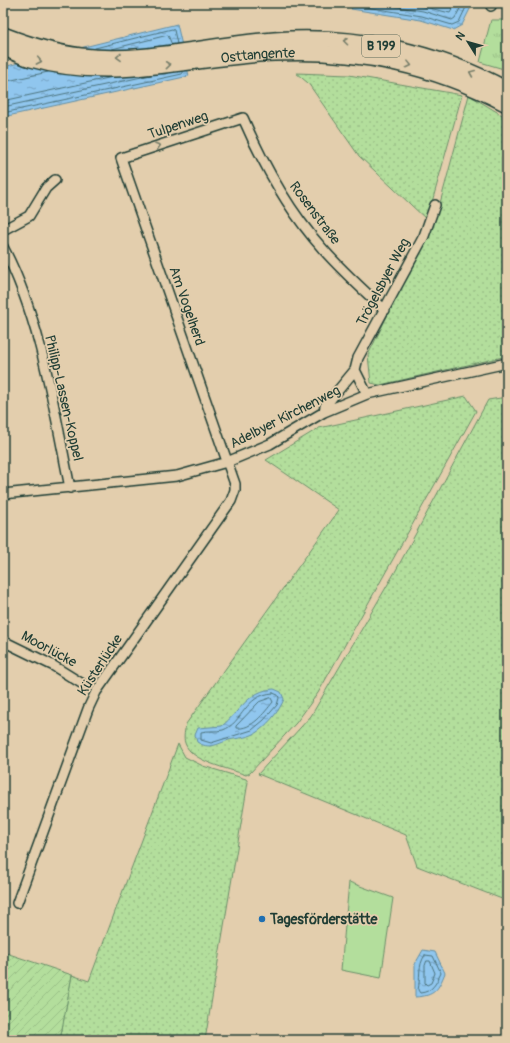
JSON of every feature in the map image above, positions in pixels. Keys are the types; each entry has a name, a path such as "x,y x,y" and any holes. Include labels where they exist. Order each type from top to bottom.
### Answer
{"main road":[{"name":"Osttangente","path":"3,35 36,48 82,56 121,58 214,54 327,52 378,58 414,66 448,77 507,104"},
{"name":"Osttangente","path":"3,47 30,59 78,68 122,70 214,54 274,40 329,39 379,45 416,53 453,65 507,90"}],"street":[{"name":"Tulpenweg","path":"121,158 243,118"},
{"name":"Rosenstraße","path":"243,118 261,158 299,219 321,247 385,310"},
{"name":"Am Vogelherd","path":"121,158 227,462"},
{"path":"3,230 29,216 46,188 55,180"},
{"name":"Trögelsbyer Weg","path":"324,412 325,406 355,370 358,358 424,236 435,205"},
{"name":"Philipp-Lassen-Koppel","path":"3,247 22,292 43,356 70,488"},
{"name":"Adelbyer Kirchenweg","path":"3,494 177,476 227,462 270,444 324,412 367,394 507,363"},
{"path":"355,370 367,394"},
{"name":"Küsterlücke","path":"17,903 88,709 96,692 231,501 235,490 235,484 227,462"},
{"name":"Moorlücke","path":"3,641 52,665 81,683"}],"green space":[{"path":"491,20 507,20 507,70 480,62"},
{"path":"296,73 349,75 462,95 427,220 359,156 308,83"},
{"path":"469,95 507,118 507,151 502,157 502,173 507,181 507,356 380,385 371,383 368,355 432,225 439,207"},
{"path":"466,396 476,411 318,693 296,723 250,773 246,775 211,764 195,755 189,750 184,741 186,724 339,510 266,460 319,428"},
{"path":"507,397 507,901 417,866 406,835 258,774 311,716 395,572 488,400"},
{"path":"178,744 185,757 203,766 246,779 248,782 205,1040 60,1040 72,975 89,981"},
{"path":"349,882 393,898 381,978 341,970"},
{"path":"3,952 72,975 60,1040 3,1040"}],"water":[{"path":"354,3 473,3 462,25 453,30 421,20 351,9"},
{"path":"177,24 189,76 3,117 3,67"},
{"path":"274,689 281,692 284,699 275,714 259,731 248,736 229,740 213,746 205,746 197,742 195,735 198,728 222,726 251,697 265,690"},
{"path":"423,950 435,952 445,973 435,991 427,995 415,997 415,964"}],"place":[{"name":"Tagesförderstätte","path":"262,919"}]}
